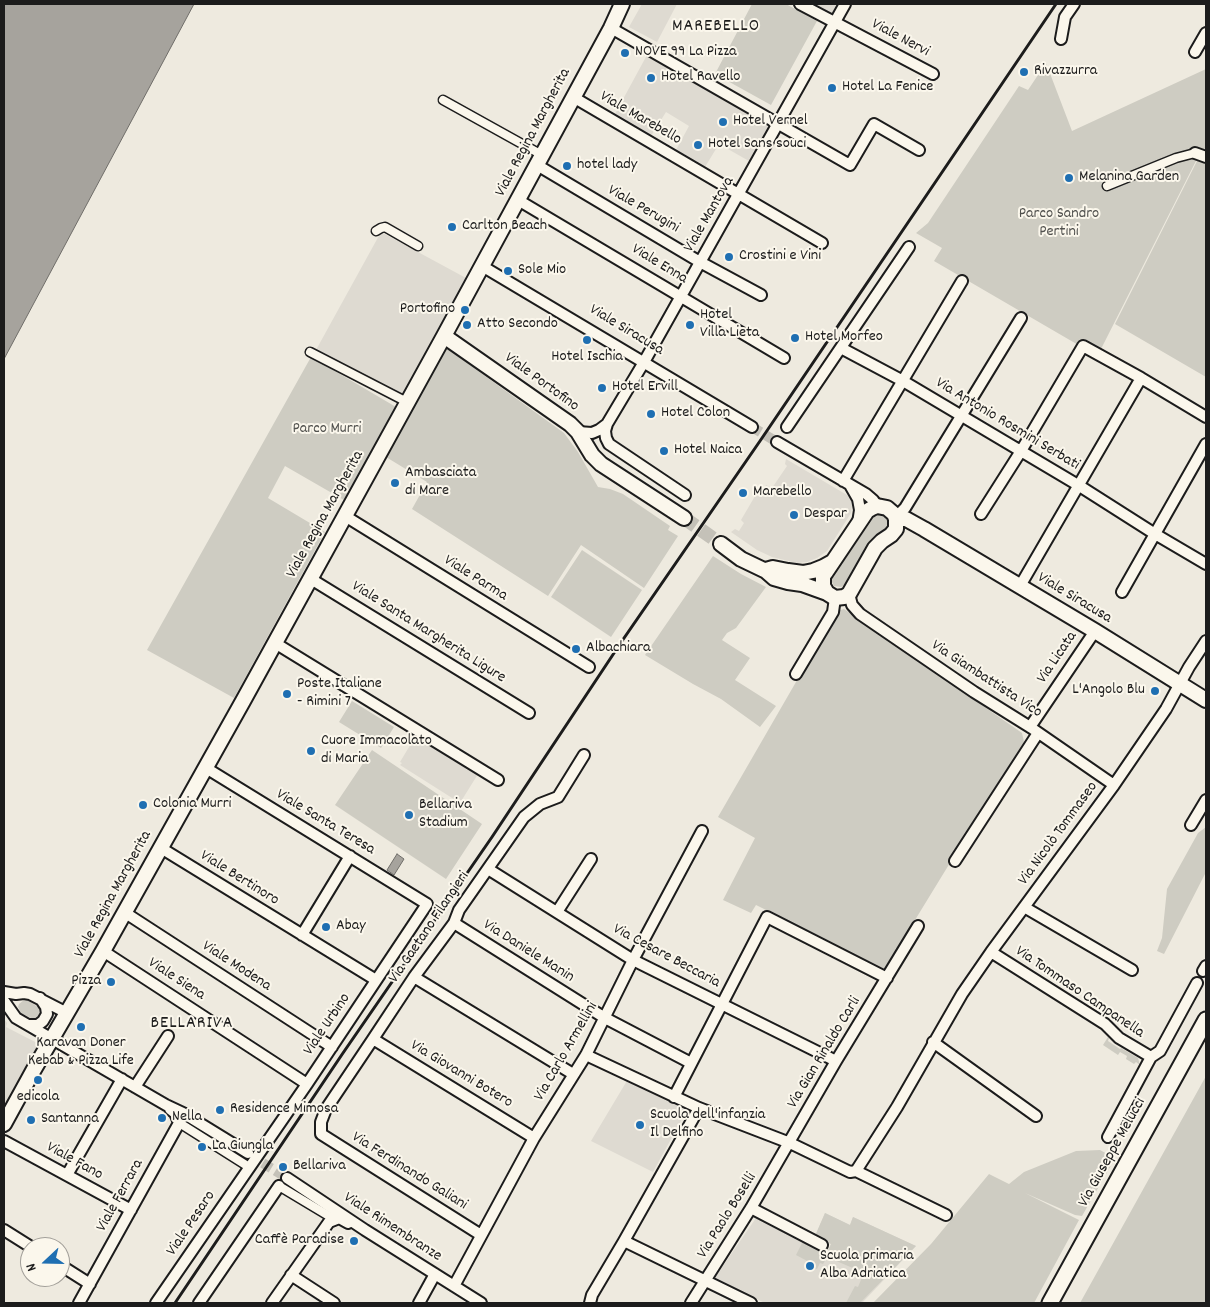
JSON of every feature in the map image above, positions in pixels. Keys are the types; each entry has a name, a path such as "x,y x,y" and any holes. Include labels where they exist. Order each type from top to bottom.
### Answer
{"main road":[{"name":"Via Giuseppe Melucci","path":"1050,1303 1206,1020"},
{"name":"Via Giuseppe Melucci","path":"1061,1303 1206,1040"}],"street":[{"name":"Viale Regina Margherita","path":"4,1124 276,643 518,200 611,28 622,4"},
{"name":"Viale Nervi","path":"800,4 933,74"},
{"name":"Viale Mantova","path":"607,424 739,195 845,4"},
{"path":"1061,39 1065,17 1074,4"},
{"path":"611,28 850,165 874,124 919,150"},
{"path":"1195,52 1206,33"},
{"name":"Viale Marebello","path":"573,97 822,243"},
{"path":"443,100 539,160"},
{"path":"1106,186 1176,158 1194,153 1206,158"},
{"name":"Viale Perugini","path":"539,160 700,262 761,295"},
{"name":"Viale Enna","path":"518,200 784,358"},
{"path":"376,231 385,227 418,246"},
{"path":"787,427 909,247"},
{"name":"Viale Siracusa","path":"482,266 752,427"},
{"path":"858,524 860,510 858,498 846,482 962,281"},
{"path":"891,535 896,529 893,512 961,416 1021,318"},
{"name":"Viale Portofino","path":"444,336 570,424 578,432 592,455 601,464 684,518"},
{"path":"981,514 1083,346 1206,417"},
{"name":"Via Antonio Rosmini Serbati","path":"841,348 903,381 1206,564"},
{"path":"310,352 407,402"},
{"path":"1020,586 1141,378"},
{"path":"578,432 592,433 600,430 607,424"},
{"path":"607,424 605,431 609,444 685,495"},
{"name":"Viale Siracusa","path":"777,442 1095,631 1206,700"},
{"path":"1122,592 1206,444"},
{"path":"796,674 833,612 831,595 823,586 823,576 867,511 872,508 893,512"},
{"name":"Viale Parma","path":"345,516 589,667"},
{"path":"721,544 740,559 766,571 774,578 802,584 844,598 849,594 875,548 882,541 903,529 924,529"},
{"path":"766,571 773,568 788,572 803,572 823,567 833,561"},
{"name":"Viale Santa Margherita Ligure","path":"310,579 529,713"},
{"name":"Via Giambattista Vico","path":"849,594 852,605 860,614 1114,785"},
{"name":"Via Licata","path":"1034,730 1095,631"},
{"name":"Via Nicolò Tommaseo","path":"856,1171 897,1107 962,994 1024,906 1114,785 1166,709 1206,641"},
{"path":"276,643 498,780"},
{"path":"955,861 1034,730"},
{"name":"Via Gaetano Filangieri","path":"321,1134 321,1122 326,1109 414,977 454,923 460,910 524,817 540,804 558,797 584,755"},
{"name":"Viale Santa Teresa","path":"206,768 427,904"},
{"path":"1191,825 1206,800"},
{"name":"Via Carlo Armellini","path":"454,1286 534,1138 586,1055 633,960 702,831"},
{"name":"Viale Bertinoro","path":"161,848 376,980"},
{"path":"302,935 350,856"},
{"path":"557,912 591,860"},
{"name":"Via Cesare Beccaria","path":"488,869 633,960 836,1061"},
{"name":"Viale Urbino","path":"252,1160 307,1084 427,904"},
{"path":"1024,906 1132,970"},
{"name":"Viale Modena","path":"124,912 332,1047"},
{"path":"674,1097 767,917 887,978"},
{"name":"Via Daniele Manin","path":"454,923 605,1018 691,1064"},
{"name":"Via Gian Rinaldo Carli","path":"790,1143 836,1061 918,926"},
{"name":"Viale Siena","path":"103,951 307,1084"},
{"name":"Via Tommaso Campanella","path":"991,952 1105,1024 1119,1038 1151,1058"},
{"path":"414,977 573,1074"},
{"name":"Via Tommaso Campanella","path":"1108,1137 1151,1058 1160,1051 1197,983"},
{"path":"4,992 30,994 67,1013"},
{"path":"17,1019 13,1010 13,1004 24,993"},
{"path":"29,1025 38,1025 47,1014 46,1007 40,998"},
{"path":"4,1001 17,1019 166,1105 184,1113 252,1160"},
{"path":"136,1087 168,1036"},
{"name":"Via Giovanni Botero","path":"373,1039 534,1138"},
{"path":"933,1042 1036,1116"},
{"path":"586,1055 699,1108 790,1143 850,1172 856,1171 946,1214"},
{"path":"67,1175 122,1079"},
{"name":"Viale Ferrara","path":"79,1303 179,1123 175,1113 166,1105"},
{"path":"590,1303 592,1295 699,1108"},
{"path":"186,1112 252,1160"},
{"path":"181,1124 252,1160"},
{"name":"Via Ferdinando Galiani","path":"321,1134 482,1235"},
{"name":"Viale Fano","path":"4,1141 131,1210"},
{"name":"Via Paolo Boselli","path":"691,1303 790,1143"},
{"name":"Viale Pesaro","path":"156,1303 252,1160"},
{"name":"Viale Rimembranze","path":"287,1178 365,1230 482,1303"},
{"path":"205,1302 278,1186 334,1219 338,1218 365,1230"},
{"path":"751,1208 822,1245"},
{"path":"272,1303 324,1227 334,1219"},
{"path":"4,1230 20,1240"},
{"path":"624,1241 751,1303"},
{"path":"70,1271 90,1284"},
{"path":"418,1303 435,1274"},
{"path":"291,1275 334,1303"}],"shaded area":[{"path":"4,4 194,4 4,359"},
{"path":"642,4 677,4 657,42 629,27"},
{"path":"810,4 839,4 833,17"},
{"path":"647,55 769,127 749,161 719,144 705,167 676,150 689,126 666,112 651,136 615,114"},
{"path":"381,232 466,278 405,397 316,350"},
{"path":"786,459 847,495 851,500 851,513 827,551 807,562 797,563 772,557 757,550 731,532 735,529 739,531 744,523 741,520 758,491 763,491 766,485 772,488 787,466 785,464"},
{"path":"418,737 478,774 460,803 400,765 412,742 414,743"},
{"path":"397,854 404,859 394,875 387,870"},
{"path":"4,1019 7,1023 6,1027 41,1045 4,1112"},
{"name":"Scuola dell'infanzia Il Delfino","path":"628,1079 688,1108 653,1172 591,1141"},
{"name":"Scuola primaria Alba Adriatica","path":"825,1213 850,1225 853,1217 916,1246 862,1303 765,1303 714,1279 756,1218 827,1253 831,1244 815,1236"}],"green space":[{"path":"752,4 786,4 817,21 771,105 715,74"},
{"name":"Parco Sandro Pertini","path":"1046,63 1072,131 1206,69 1206,155 1200,153 1101,349 1084,339 1080,346 934,261 942,248 916,233 928,223 1019,86 1028,90"},
{"path":"1198,159 1206,163 1206,377 1115,324"},
{"path":"445,347 564,433 578,452 598,487 623,494 670,526 668,530 678,536 644,588 581,545 548,596 412,509 427,482 386,457"},
{"name":"Parco Murri","path":"311,357 396,407 344,500 285,466 268,498 325,532 234,698 147,650"},
{"path":"884,516 888,520 888,526 871,541 845,585 841,587 834,586 832,577 874,517"},
{"path":"582,550 642,590 611,637 551,597"},
{"path":"713,556 766,587 736,628 727,633 722,640 750,658 735,680 776,706 760,727 721,699 645,655"},
{"path":"844,609 1022,733 1024,742 885,969 756,905 751,913 723,900 755,838 718,817 837,611"},
{"path":"352,701 394,727 381,748 339,722"},
{"name":"Bellariva Stadium","path":"372,750 482,824 446,879 335,805"},
{"path":"1206,827 1206,872 1164,954 1157,951 1162,938 1167,889 1198,833"},
{"path":"24,1000 41,1009 42,1013 39,1019 33,1019 21,1013 18,1007"},
{"path":"1108,1037 1108,1041 1138,1058 1140,1065 1136,1062 1134,1064 1126,1059 1127,1056 1120,1052 1118,1055 1103,1045"},
{"path":"1206,1076 1206,1303 1080,1303"},
{"path":"1100,1150 1109,1155 1113,1162 1082,1216 1075,1215 1025,1193 1079,1220 1034,1303 873,1303 931,1244 989,1174 1009,1184 1024,1172 1076,1151"},
{"path":"825,1213 850,1225 853,1217 916,1246 860,1303 846,1303 855,1286 858,1287 863,1275 854,1271 855,1269 827,1257 823,1264 820,1263 817,1269 810,1266 811,1263 796,1255 803,1241 827,1253 831,1244 815,1236"}],"tunnel":[{"path":"752,427 777,442"},
{"path":"684,518 721,544"},
{"path":"250,1155 287,1178"}],"railway":[{"path":"175,1303 343,1053 492,837 622,641 1056,4"}],"place":[{"name":"NOVE 99 La Pizza","path":"625,53"},
{"name":"Rivazzurra","path":"1024,72"},
{"name":"Hotel Ravello","path":"651,78"},
{"name":"Hotel La Fenice","path":"832,88"},
{"name":"Hotel Vernel","path":"723,122"},
{"name":"Hotel Sans souci","path":"698,145"},
{"name":"hotel lady","path":"567,166"},
{"name":"Melanina Garden","path":"1069,178"},
{"name":"Carlton Beach","path":"452,227"},
{"name":"Crostini e Vini","path":"729,257"},
{"name":"Sole Mio","path":"508,271"},
{"name":"Portofino","path":"465,310"},
{"name":"Atto Secondo","path":"467,325"},
{"name":"Hotel Villa Lieta","path":"690,325"},
{"name":"Hotel Morfeo","path":"795,338"},
{"name":"Hotel Ischia","path":"587,340"},
{"name":"Hotel Ervill","path":"602,388"},
{"name":"Hotel Colon","path":"651,414"},
{"name":"Hotel Naica","path":"664,451"},
{"name":"Ambasciata di Mare","path":"395,483"},
{"name":"Marebello","path":"743,493"},
{"name":"Despar","path":"794,515"},
{"name":"Albachiara","path":"576,649"},
{"name":"L'Angolo Blu","path":"1155,691"},
{"name":"Poste Italiane - Rimini 7","path":"287,694"},
{"name":"Cuore Immacolato di Maria","path":"311,751"},
{"name":"Colonia Murri","path":"143,805"},
{"name":"Bellariva Stadium","path":"409,815"},
{"name":"Abay","path":"326,927"},
{"name":"Pizza","path":"111,982"},
{"name":"Karavan Doner Kebab & Pizza Life","path":"81,1027"},
{"name":"edicola","path":"38,1080"},
{"name":"Residence Mimosa","path":"220,1110"},
{"name":"Nella","path":"162,1118"},
{"name":"Santanna","path":"31,1120"},
{"name":"Scuola dell'infanzia Il Delfino","path":"640,1125"},
{"name":"La Giungla","path":"202,1147"},
{"name":"Bellariva","path":"283,1167"},
{"name":"Caffè Paradise","path":"354,1241"},
{"name":"Scuola primaria Alba Adriatica","path":"810,1266"}],"district":[{"name":"MAREBELLO","path":"716,28"},
{"name":"BELLARIVA","path":"192,1025"}]}
